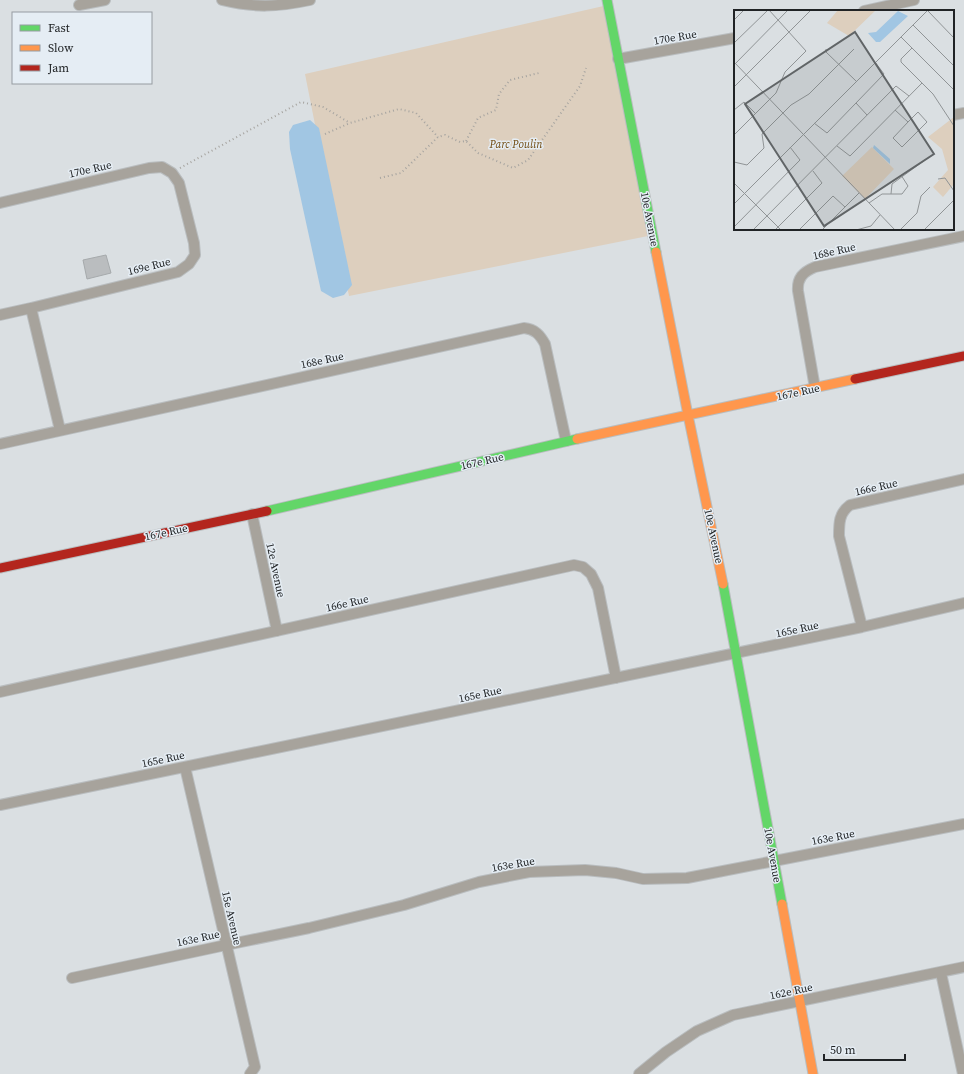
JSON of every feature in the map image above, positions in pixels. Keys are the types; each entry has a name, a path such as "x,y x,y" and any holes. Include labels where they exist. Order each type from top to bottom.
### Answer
{"street":[{"path":"79,5 105,0"},
{"path":"222,0 242,5 261,7 310,0"},
{"name":"10e Avenue","path":"607,0 688,415 725,592 813,1074"},
{"path":"869,10 914,0"},
{"name":"170e Rue","path":"618,58 734,38"},
{"path":"954,115 964,113"},
{"name":"170e Rue","path":"0,203 149,168 162,167 172,173"},
{"name":"169e Rue","path":"0,315 178,272 189,264 195,255 194,243 179,184 172,173"},
{"name":"168e Rue","path":"815,388 797,283 801,276 808,270 815,267 964,236"},
{"path":"31,308 60,430"},
{"name":"168e Rue","path":"0,444 524,328 530,329 537,333 545,344 566,441"},
{"name":"167e Rue","path":"0,568 252,514 566,441 964,356"},
{"name":"166e Rue","path":"862,627 839,536 839,523 844,509 850,505 964,479"},
{"name":"12e Avenue","path":"252,514 277,631"},
{"name":"166e Rue","path":"0,692 574,565 583,567 591,574 598,588 616,678"},
{"name":"165e Rue","path":"0,805 736,654 964,603"},
{"name":"15e Avenue","path":"185,767 255,1067 250,1074"},
{"name":"163e Rue","path":"72,978 316,926 404,905 479,882 529,872 585,870 616,873 643,879 694,877 774,860 964,824"},
{"name":"162e Rue","path":"639,1074 666,1052 697,1031 733,1015 964,968"},
{"path":"941,972 963,1074"}],"path":[{"path":"466,141 478,153 513,168 528,160 580,86 586,68"},
{"path":"466,141 478,118 496,110 499,94 510,80 539,73"},
{"path":"172,173 300,102 323,107 350,123"},
{"path":"325,134 350,123 399,110 416,113 438,137"},
{"path":"380,178 401,173 438,137 445,135 460,142 466,141"}],"green space":[{"name":"Parc Poulin","path":"608,5 653,235 349,296 305,74"}],"water":[{"path":"310,120 319,128 352,285 344,295 333,298 321,291 290,149 289,132 293,125"}],"building":[{"path":"106,255 111,273 87,279 83,260"}],"traffic: fast":[{"path":"607,0 656,252"},
{"path":"267,511 577,439"},
{"path":"723,584 782,904"}],"traffic: slow":[{"path":"656,252 723,584"},
{"path":"577,439 855,379"},
{"path":"782,904 813,1074"}],"traffic: jam":[{"path":"855,379 964,356"},
{"path":"0,568 267,511"}]}
